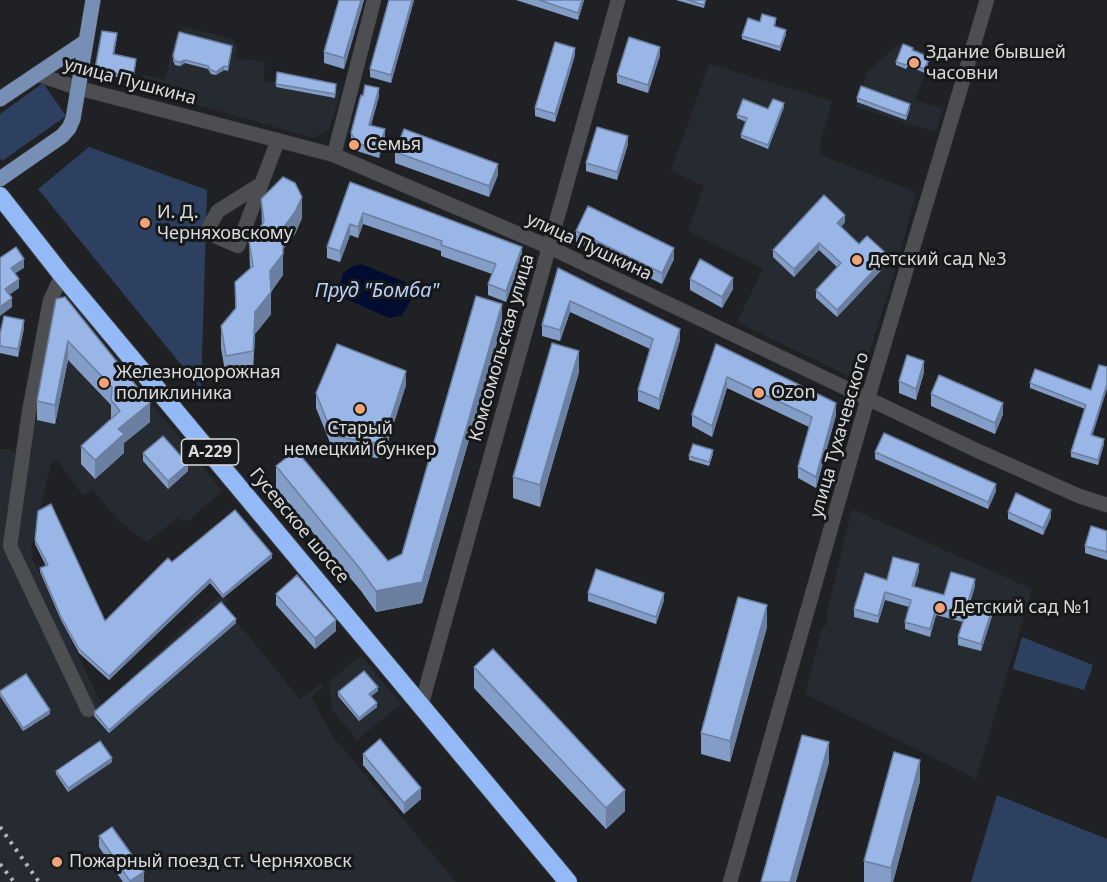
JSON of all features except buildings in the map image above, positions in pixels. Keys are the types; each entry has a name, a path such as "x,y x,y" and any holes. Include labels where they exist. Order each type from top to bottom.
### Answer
{"highway":[{"name":"Гусевское шоссе","path":"0,196 62,275 568,882"}],"main road":[{"path":"0,179 62,136 69,128 73,119 93,0"},
{"path":"0,99 85,42"}],"street":[{"path":"334,155 374,0"},
{"name":"Комсомольская улица","path":"421,706 618,0"},
{"name":"улица Тухачевского","path":"730,882 868,398 987,0"},
{"name":"улица Пушкина","path":"36,75 334,155 549,247 978,451 1079,496 1107,505"},
{"path":"261,184 218,211 206,232 238,246 278,140"},
{"path":"62,275 50,301 28,412 10,546 88,710"}],"shaded area":[{"path":"186,27 232,39 237,47 235,58 265,62 263,81 341,90 329,130 314,138 187,102 139,92 143,75 165,79 176,34 180,35 181,30"},
{"path":"899,44 932,54 915,100 943,109 936,132 856,107 867,72"},
{"path":"709,64 832,101 819,148 821,154 916,192 861,380 737,322 763,269 688,231 704,186 671,171"},
{"path":"43,83 66,116 2,161 0,158 0,114"},
{"path":"89,147 207,190 201,389 38,189"},
{"path":"62,308 74,314 165,420 222,491 188,521 177,518 147,542 121,523 92,489 83,496 57,459 51,463 31,549 33,560 102,705 223,592 229,600 223,605 300,699 322,683 323,687 311,697 333,737 456,882 0,882 0,449 9,449 21,456 31,457 34,431"},
{"path":"852,509 1032,589 976,779 805,694 822,628 825,627 828,618 826,616"},
{"path":"1022,637 1093,665 1084,690 1013,669"},
{"path":"361,655 401,704 357,740 332,710 329,682"},
{"path":"997,795 1107,839 1107,882 971,882"}],"water":[{"name":"Пруд \"Бомба\"","path":"361,264 408,283 412,296 401,316 389,318 346,299 340,286 343,273"}],"railway":[{"path":"0,827 39,882"},
{"path":"0,864 14,882"}],"place":[{"name":"Здание бывшей часовни","path":"914,63"},
{"name":"Семья","path":"354,145"},
{"name":"И. Д. Черняховскому","path":"145,223"},
{"name":"детский сад №3","path":"857,260"},
{"name":"Железнодорожная поликлиника","path":"104,383"},
{"name":"Ozon","path":"759,393"},
{"name":"Старый немецкий бункер","path":"360,409"},
{"name":"Детский сад №1","path":"940,608"},
{"name":"Пожарный поезд ст. Черняховск","path":"57,862"}]}
